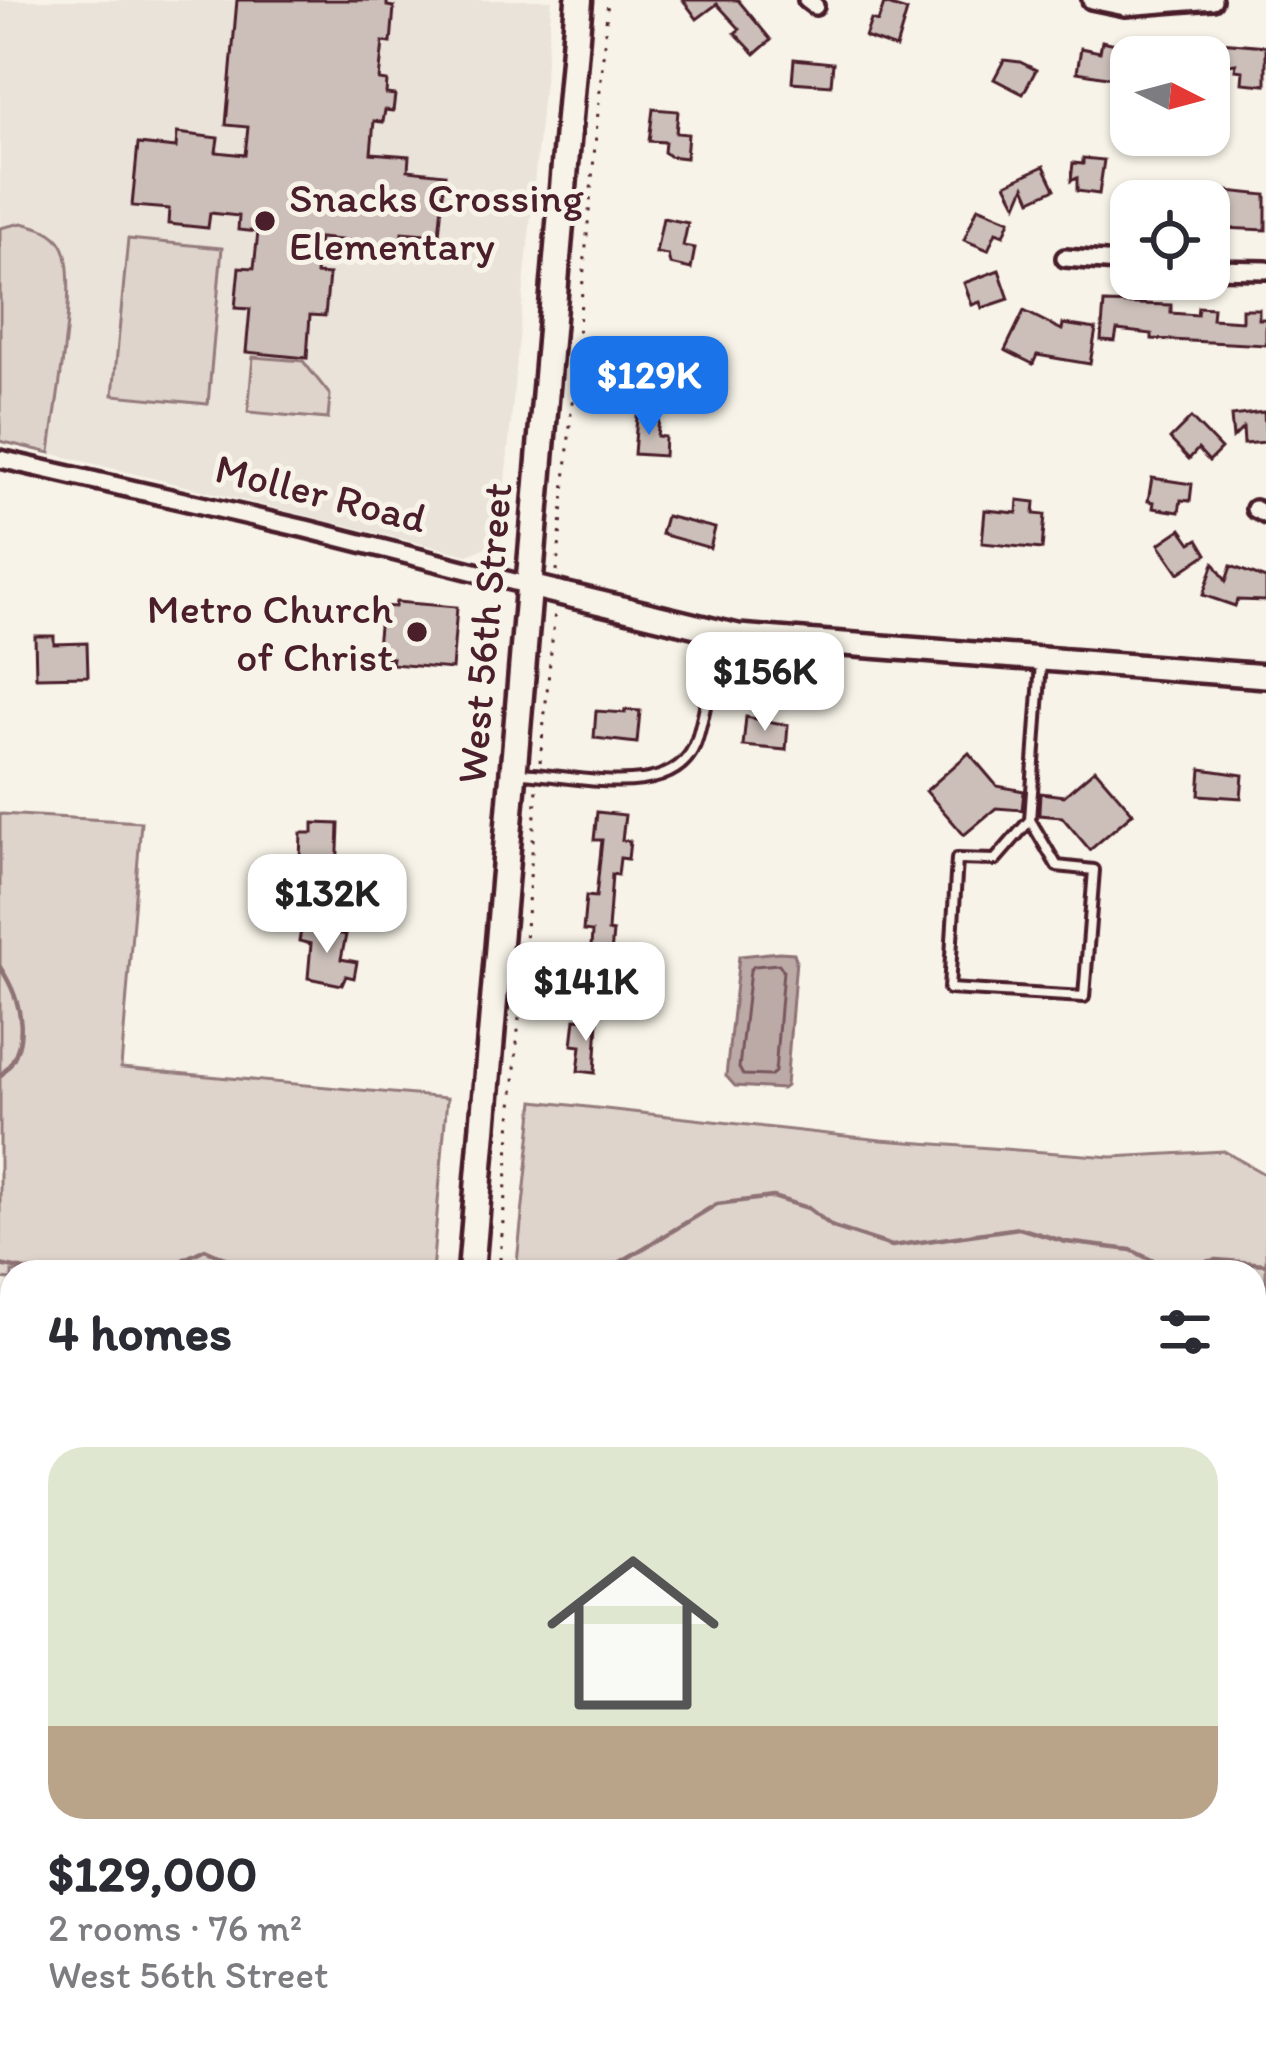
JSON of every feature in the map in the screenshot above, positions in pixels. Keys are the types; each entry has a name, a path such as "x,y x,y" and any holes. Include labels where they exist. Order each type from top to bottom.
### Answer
{"main road":[{"name":"West 56th Street","path":"472,1260 579,0"}],"street":[{"path":"1090,0 1132,8 1213,0"},
{"path":"1065,258 1110,261"},
{"path":"1230,269 1266,270"},
{"name":"Moller Road","path":"0,459 306,529 721,633 1266,676"}],"lane":[{"path":"511,773 643,782 671,773 696,743 721,633"},
{"path":"1030,820 995,860 957,859 949,989 1084,997 1094,870 1057,866 1030,820 1041,660"}],"path":[{"path":"500,1260 608,0"}],"shaded area":[{"name":"Snacks Crossing Elementary","path":"0,0 552,0 501,523 489,546 468,555 0,441"},
{"path":"22,223 54,236 67,261 68,314 50,453 0,441 0,228"},
{"path":"128,239 222,248 208,404 113,395"},
{"path":"253,357 303,361 330,395 328,419 248,412"},
{"path":"0,814 141,822 121,1068 447,1098 433,1260 0,1260"},
{"path":"534,1101 881,1140 1112,1157 1224,1151 1266,1175 1266,1260 517,1260"}],"water":[{"path":"794,953 796,960 786,1086 735,1086 726,1076 739,956"}],"building":[{"path":"237,0 387,0 387,6 394,7 391,43 383,42 379,80 387,81 386,94 395,95 393,111 385,110 383,122 374,121 371,153 409,156 408,170 445,174 439,235 402,232 401,246 319,238 316,274 329,275 325,316 310,315 307,358 246,352 250,309 235,308 239,267 254,268 258,232 238,230 239,216 210,213 208,228 168,224 169,209 132,206 138,144 176,148 177,133 218,138 216,152 245,155 248,127 226,125"},
{"path":"683,0 738,0 771,40 755,54 717,4 697,19"},
{"path":"884,4 907,11 896,48 865,37 871,20 878,22"},
{"path":"1102,41 1110,43 1110,78 1077,72 1081,48 1100,52"},
{"path":"1230,43 1266,46 1266,85 1242,83 1243,71 1235,70 1236,64 1230,65"},
{"path":"794,59 833,63 831,85 792,82"},
{"path":"1004,60 1036,70 1023,94 994,79"},
{"path":"653,109 678,111 676,133 688,134 686,158 669,156 664,152 665,142 649,141"},
{"path":"1083,158 1104,160 1099,194 1077,191 1077,178 1071,181 1073,163 1083,164"},
{"path":"1044,166 1055,189 1031,200 1025,186 1017,205 1006,184"},
{"path":"1230,191 1266,195 1266,230 1230,228"},
{"path":"978,207 1010,220 1004,235 996,232 988,250 964,240"},
{"path":"663,218 688,223 683,246 695,248 691,269 670,264 668,255 656,253"},
{"path":"999,270 1009,299 982,308 980,302 972,305 964,283"},
{"path":"1104,303 1171,305 1171,313 1197,315 1198,307 1213,308 1212,319 1242,321 1242,309 1259,309 1259,319 1266,319 1266,345 1152,339 1152,334 1117,330 1115,341 1101,340"},
{"path":"1024,311 1062,330 1063,324 1096,329 1090,364 1037,355 1033,364 1005,350"},
{"path":"1264,412 1266,442 1244,444 1243,428 1233,438 1231,416"},
{"path":"637,417 659,419 657,436 665,437 664,456 634,454"},
{"path":"1191,418 1221,449 1209,461 1198,449 1189,459 1170,439"},
{"path":"1152,478 1192,484 1190,501 1181,500 1179,512 1153,508 1154,502 1148,501"},
{"path":"1018,500 1035,502 1034,514 1045,515 1042,549 982,543 985,510 1017,513"},
{"path":"666,516 715,528 710,548 661,534"},
{"path":"1181,529 1191,543 1198,539 1207,554 1179,573 1159,544"},
{"path":"1214,563 1226,581 1231,566 1266,579 1266,601 1237,600 1235,606 1203,595"},
{"name":"Metro Church of Christ","path":"396,602 457,607 452,669 391,664 392,658 376,657 381,606 395,607"},
{"path":"35,636 54,636 54,644 87,643 88,676 36,677"},
{"path":"596,711 640,711 637,743 594,738"},
{"path":"746,717 788,725 786,750 743,746"},
{"path":"969,753 997,786 1024,791 1022,810 996,808 964,835 926,791"},
{"path":"1095,769 1133,813 1090,850 1062,817 1039,815 1040,793 1064,796"},
{"path":"1201,769 1243,775 1241,798 1199,795"},
{"path":"597,812 625,815 622,840 630,841 628,859 620,858 618,875 612,874 610,965 590,963 592,932 583,931 586,896 596,897 602,840 594,840"},
{"path":"313,823 339,824 337,877 311,875 311,861 300,860 301,833 313,833"},
{"path":"302,926 346,935 341,959 357,962 354,978 346,976 342,985 308,978 311,944 299,941"},
{"path":"575,1019 598,1021 595,1073 578,1071 581,1046 572,1045"}],"waterway":[{"path":"0,967 21,1023 17,1051 0,1076"},
{"path":"624,1260 717,1204 773,1197 808,1208 833,1227 892,1246 1019,1228 1066,1242 1131,1250 1152,1260"},
{"path":"183,1260 205,1249 229,1260"}],"place":[{"name":"Snacks Crossing Elementary","path":"265,221"},
{"name":"Metro Church of Christ","path":"417,632"}]}
